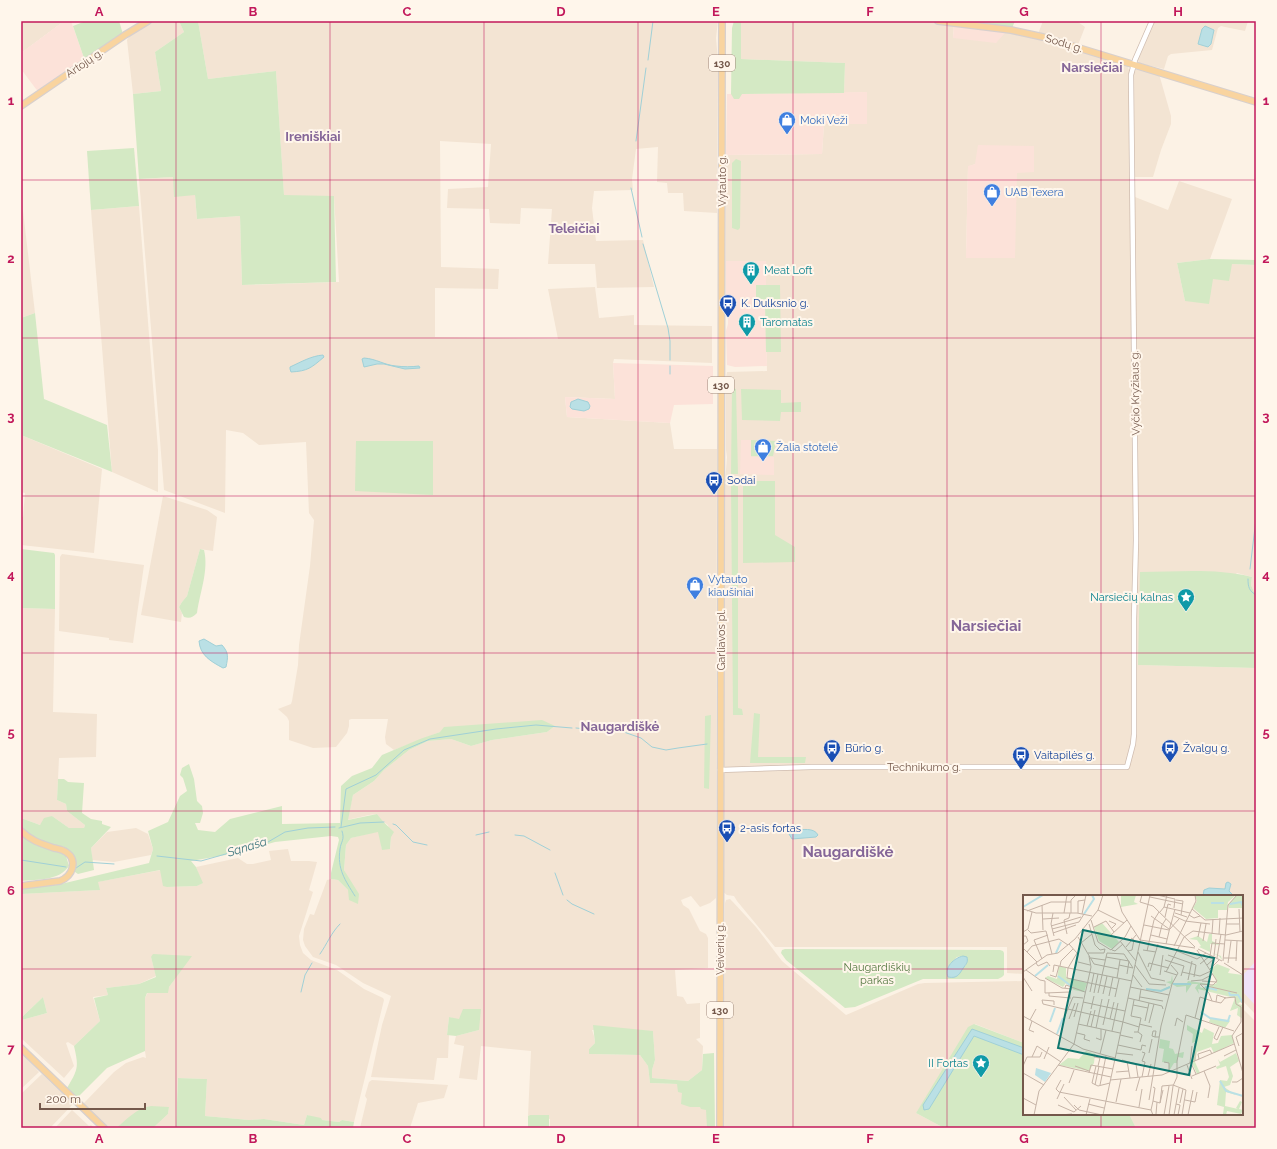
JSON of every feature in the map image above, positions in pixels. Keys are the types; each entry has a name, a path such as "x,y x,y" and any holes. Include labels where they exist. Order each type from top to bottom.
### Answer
{"main road":[{"name":"Artojų g.","path":"21,106 148,21"},
{"name":"Vytauto g.","path":"722,21 722,341"},
{"name":"Sodų g.","path":"938,21 985,26 1037,35 1256,102"},
{"name":"Garliavos pl.","path":"720,770 722,341"},
{"name":"Veiverių g.","path":"720,770 720,1128"},
{"path":"21,831 32,841 64,851 67,853 72,864 70,874 66,879 21,886"},
{"path":"21,1048 104,1128"}],"street":[{"name":"Vyčio Kryžiaus g.","path":"1127,767 1134,734 1136,540 1131,75 1133,65 1152,21"},
{"name":"Technikumo g.","path":"720,770 811,766 1127,767"}],"shaded area":[{"path":"21,21 64,21 21,53"},
{"path":"64,21 71,21 85,61 38,91 21,69 21,53"},
{"path":"153,21 179,21 184,32 155,52 161,91 133,94 127,40 130,36"},
{"path":"198,21 718,21 716,38 718,61 717,213 684,211 683,193 668,193 667,183 657,182 658,147 636,149 632,179 633,190 594,191 592,208 596,241 643,240 654,287 597,288 595,264 548,264 552,209 521,208 520,224 490,223 489,209 447,208 448,189 488,187 491,144 440,141 441,267 499,269 498,289 435,288 435,337 558,339 548,289 595,287 599,318 634,315 634,325 712,326 712,363 614,359 615,399 565,397 567,417 670,423 674,449 717,449 716,898 710,903 700,907 691,896 681,900 683,905 689,909 700,931 706,934 708,938 708,968 675,970 677,996 683,997 687,1004 700,1003 700,1038 696,1039 703,1046 702,1070 688,1081 652,1078 652,1070 655,1060 653,1031 592,1030 595,1043 589,1049 589,1054 640,1055 648,1066 650,1083 677,1084 690,1107 700,1107 707,1110 707,1128 550,1128 550,1119 530,1115 528,1116 531,1051 481,1046 477,1080 459,1078 464,1046 454,1044 456,1036 479,1030 459,1020 449,1017 447,1035 449,1035 448,1058 437,1058 434,1080 371,1077 382,1025 391,996 363,983 336,965 313,957 305,946 303,940 304,929 310,914 314,915 327,880 338,880 348,890 350,882 344,870 346,845 351,838 379,831 382,849 390,849 391,837 388,825 381,820 377,814 347,820 353,795 374,781 384,770 409,750 428,741 451,739 471,746 492,740 547,732 555,726 440,732 394,750 386,744 385,737 388,719 351,719 349,720 347,733 336,747 313,748 289,740 289,721 287,717 278,709 291,704 292,701 310,566 314,520 309,513 306,442 259,445 243,433 226,430 225,513 164,490 139,179 173,177 195,195 197,219 240,216 242,285 339,282 334,196 284,196 276,71 208,79"},
{"path":"741,21 916,21 954,24 953,37 1007,31 1036,37 1127,65 1129,70 1130,197 1135,197 1168,210 1179,181 1232,199 1210,259 1177,263 1185,301 1232,264 1256,265 1256,430 1254,441 1256,441 1256,593 1251,585 1252,577 1237,573 1138,665 1256,668 1256,1015 1243,1001 1243,895 1023,895 1023,974 1007,973 1007,947 775,947 734,896 727,895 723,892 725,482 727,457 726,377 727,372 767,371 765,302 756,285 766,285 766,262 726,261 726,155 822,154 824,124 867,123 867,92 844,93 845,63 741,59","holes":["975,164 966,257 968,167"]},
{"path":"1043,21 1078,21 1085,27 1078,45 1038,34"},
{"path":"1155,21 1248,21 1245,31 1221,26 1218,28 1212,50 1171,54 1168,56 1164,69 1139,63 1138,60"},
{"path":"954,24 1007,31 996,43 953,38"},
{"path":"1138,68 1159,74 1171,116 1171,124 1153,177 1135,177 1134,72"},
{"path":"867,92 867,124 824,124 822,154 726,155 727,94"},
{"path":"978,145 1034,146 1034,172 1017,173 1015,258 966,258 968,166 975,164"},
{"path":"21,194 35,313 21,318"},
{"path":"139,206 158,450 158,492 112,472 91,210"},
{"path":"726,261 766,261 766,285 756,285 756,302 765,302 767,366 735,367 727,365 726,331 728,324 728,313 726,307"},
{"path":"613,363 713,366 713,404 674,405 670,423 567,417 565,397 615,399"},
{"path":"21,435 102,469 94,553 21,545 21,517 23,517 25,493 21,492"},
{"path":"741,440 751,440 751,457 774,457 774,475 740,474"},
{"path":"163,496 207,510 217,517 213,551 200,549 187,596 179,607 182,613 181,622 141,615"},
{"path":"62,554 144,565 133,643 59,631 60,557"},
{"path":"21,608 55,609 53,712 97,714 96,757 59,758 57,800 66,804 67,811 85,825 84,828 69,828 52,816 40,825 21,818"},
{"path":"136,828 148,834 153,849 151,855 114,862 92,860 91,848 107,832"},
{"path":"288,849 291,861 317,862 309,890 313,892 299,936 303,953 311,960 337,970 364,989 383,998 384,1000 354,1122 342,1120 339,1122 321,1120 307,1115 304,1125 264,1119 249,1120 205,1116 207,1079 178,1078 176,1128 153,1128 168,1114 169,1107 125,1121 116,1128 108,1128 83,1104 114,1072 126,1063 143,1057 146,1058 145,998 148,992 154,992 169,987 191,956 151,957 156,976 139,984 106,988 108,995 93,997 100,1021 74,1046 68,1042 66,1043 74,1066 64,1078 21,1038 22,1020 47,1013 43,997 21,1018 21,894 99,890 97,882 161,870 167,887 197,886 202,883 196,867 238,858 247,864 253,864 271,860 269,851"},
{"path":"730,899 756,927 782,961 846,1015 918,984 1023,981 1023,1043 975,1024 916,1113 944,1128 723,1128 726,900"},
{"path":"1256,961 1256,1006 1243,992 1243,975"},
{"path":"1243,1009 1256,1022 1256,1128 1136,1128 1130,1115 1243,1115"},
{"path":"21,1052 39,1072 21,1089"},
{"path":"42,1074 73,1104 50,1128 21,1128 21,1094"},
{"path":"372,1080 448,1085 444,1098 418,1103 410,1128 360,1128 367,1099 365,1096 369,1082"},
{"path":"72,1110 89,1126 91,1125 94,1128 55,1128"}],"green space":[{"path":"86,21 119,21 123,34 85,61 73,26"},
{"path":"179,21 198,21 208,79 276,71 284,195 334,196 336,282 242,285 240,216 197,219 195,195 174,197 173,177 139,179 133,94 161,91 155,52 184,32"},
{"path":"734,21 741,21 741,59 845,63 844,93 742,94 739,99 734,99 731,94 732,28"},
{"path":"960,21 1015,21 1012,28"},
{"path":"134,148 139,206 91,210 87,151"},
{"path":"736,159 741,161 740,228 738,230 732,228 732,163"},
{"path":"1210,259 1256,260 1256,265 1232,264 1229,281 1213,279 1209,304 1185,301 1177,263"},
{"path":"756,285 780,285 781,352 766,352 765,302 756,302"},
{"path":"35,313 44,399 107,425 112,472 21,435 21,318"},
{"path":"732,388 736,389 738,474 731,474"},
{"path":"741,389 781,390 781,403 801,402 801,412 781,412 780,421 742,420"},
{"path":"751,440 776,441 773,456 751,456"},
{"path":"356,441 433,441 433,495 355,491"},
{"path":"743,481 775,481 775,535 795,547 795,562 743,563"},
{"path":"731,482 738,482 738,708 742,709 743,715 733,715"},
{"path":"21,549 54,553 55,609 21,608"},
{"path":"200,549 204,550 205,558 204,581 197,613 194,616 186,618 179,607 187,596"},
{"path":"1210,571 1252,577 1251,585 1256,593 1256,668 1138,665 1140,572"},
{"path":"754,713 760,714 758,757 806,757 805,763 750,763"},
{"path":"711,715 709,789 704,788 705,716"},
{"path":"542,720 555,726 547,732 492,740 471,746 451,739 428,741 409,750 384,770 374,781 353,795 348,820 377,814 394,832 391,837 390,849 382,850 378,832 351,838 346,845 344,870 359,894 358,904 349,900 348,890 338,880 331,879 331,873 339,840 338,837 331,836 275,842 237,853 191,861 196,867 203,883 197,886 163,886 160,870 98,882 100,890 21,894 21,888 61,884 149,863 153,849 148,831 168,822 180,796 187,791 183,778 180,775 182,768 189,764 194,779 197,801 202,806 203,813 200,823 195,823 198,830 215,832 230,819 282,806 282,824 340,823 341,786 352,776 372,768 382,755 440,732 444,727"},
{"path":"58,779 64,779 68,782 84,783 82,813 91,819 102,821 102,824 111,827 91,848 94,870 78,874 75,872 74,862 69,850 60,846 38,841 31,837 21,827 21,818 40,825 44,818 52,816 69,828 84,828 85,825 67,811 66,804 57,800"},
{"path":"21,835 36,845 62,853 66,856 69,866 65,871 54,877 21,881"},
{"name":"Naugardiškių parkas","path":"782,950 1000,950 1004,953 1004,975 998,979 923,979 855,1007 845,1008 786,960 781,953","holes":["963,956 966,965 957,976 948,977 950,964 957,957"]},
{"path":"153,954 192,956 169,987 168,993 147,993 145,998 145,1051 107,1068 77,1098 67,1088 73,1077 77,1064 74,1046 100,1021 94,998 108,995 106,988 139,984 156,977 151,957"},
{"path":"43,997 47,1013 22,1020 21,1018"},
{"path":"463,1009 481,1009 479,1030 456,1036 447,1035 449,1017 459,1019"},
{"name":"II Fortas","path":"974,1024 1023,1043 1023,1115 1130,1115 1136,1128 944,1128 916,1113 968,1027"},
{"path":"593,1025 653,1031 655,1060 652,1070 652,1078 688,1081 702,1070 703,1054 714,1053 715,1128 707,1128 706,1110 701,1109 700,1107 690,1107 681,1104 682,1093 678,1092 677,1084 650,1083 648,1066 640,1055 589,1054 589,1049 595,1043"},
{"path":"178,1078 207,1079 205,1116 249,1120 264,1119 304,1125 307,1115 321,1118 322,1120 339,1122 342,1120 354,1122 353,1128 176,1128"},
{"path":"151,1106 169,1107 168,1114 153,1128 116,1128 136,1111"},
{"path":"549,1115 549,1128 528,1128 528,1116"}],"water":[{"path":"1205,26 1214,30 1211,44 1208,47 1198,44 1202,29"},
{"path":"323,355 324,357 309,368 302,371 291,372 290,367 310,358"},
{"path":"364,358 392,365 405,367 419,366 420,368 405,369 384,364 364,367 362,359"},
{"path":"578,399 588,402 590,406 589,409 584,411 572,409 570,407 571,402"},
{"path":"204,639 216,646 222,645 226,650 226,667 223,668 206,657 201,650 199,641"},
{"path":"811,830 816,832 818,835 816,837 792,839 789,834 790,831"},
{"path":"1228,882 1231,884 1229,891 1233,895 1203,895 1204,890 1209,888 1225,889 1226,883"},
{"path":"963,956 967,957 967,963 961,972 956,977 948,977 947,970 949,966 953,961"},
{"path":"972,1029 1023,1048 1023,1055 974,1036 929,1109 924,1110 923,1105"}],"waterway":[{"path":"648,60 653,21"},
{"path":"636,141 646,68"},
{"path":"631,188 642,237"},
{"path":"643,244 668,328 670,360"},
{"path":"670,366 670,374"},
{"path":"1250,569 1256,519"},
{"path":"1248,579 1249,588 1256,595"},
{"path":"341,827 346,789 376,775 404,750 430,739 496,729 536,725 572,728"},
{"path":"576,728 596,730"},
{"path":"601,730 611,730"},
{"path":"614,730 641,738 652,747 666,750 707,744"},
{"path":"339,828 360,823 384,822"},
{"path":"393,824 396,825 413,842 427,845"},
{"name":"Sąnaša","path":"157,856 201,861 268,842 285,832 308,828 335,827"},
{"path":"342,831 343,839 340,846 340,863 345,879 355,896"},
{"path":"476,835 489,832"},
{"path":"515,835 524,836 550,850"},
{"name":"Sąnaša","path":"21,860 66,867"},
{"name":"Sąnaša","path":"76,868 85,862 114,864"},
{"path":"555,873 563,895"},
{"path":"567,900 572,904 594,914"},
{"path":"320,954 340,924"},
{"path":"301,992 305,975 312,963"}],"place":[{"name":"Moki Veži","path":"787,135"},
{"name":"UAB Texera","path":"992,207"},
{"name":"Meat Loft","path":"751,285"},
{"name":"K. Dulksnio g.","path":"728,318"},
{"name":"Taromatas","path":"747,337"},
{"name":"Žalia stotelė","path":"763,462"},
{"name":"Sodai","path":"714,495"},
{"name":"Vytauto kiaušiniai","path":"695,600"},
{"name":"Narsiečių kalnas","path":"1186,612"},
{"name":"Būrio g.","path":"832,763"},
{"name":"Žvalgų g.","path":"1170,763"},
{"name":"Vaitapilės g.","path":"1021,770"},
{"name":"2-asis fortas","path":"727,843"},
{"name":"II Fortas","path":"981,1078"}],"district":[{"name":"Narsiečiai","path":"1092,67"},
{"name":"Ireniškiai","path":"313,136"},
{"name":"Teleičiai","path":"574,228"},
{"name":"Narsiečiai","path":"986,626"},
{"name":"Naugardiškė","path":"620,726"},
{"name":"Naugardiškė","path":"848,852"}]}
